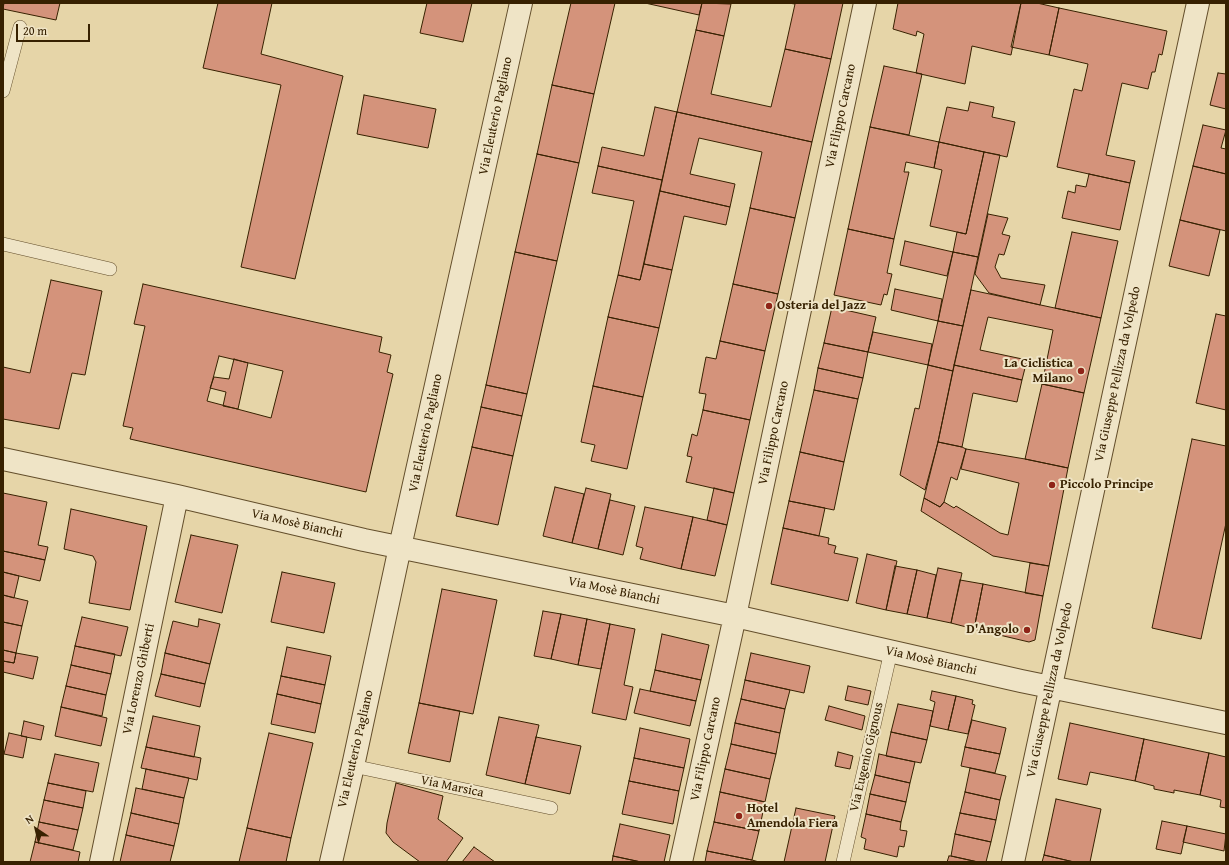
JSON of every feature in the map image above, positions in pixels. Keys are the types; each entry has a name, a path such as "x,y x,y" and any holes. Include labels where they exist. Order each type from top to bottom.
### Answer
{"street":[{"name":"Via Eleuterio Pagliano","path":"330,862 353,766 521,3"},
{"name":"Via Filippo Carcano","path":"681,862 736,616 865,3"},
{"name":"Via Giuseppe Pellizza da Volpedo","path":"1013,862 1198,3"},
{"name":"Via Mosè Bianchi","path":"3,459 177,496 364,540 736,616 1050,688 1226,723"},
{"name":"Via Lorenzo Ghiberti","path":"101,862 177,496"}],"lane":[{"path":"3,91 20,27"},
{"path":"3,244 110,269"},
{"name":"Via Eugenio Gignous","path":"843,862 891,651"},
{"name":"Via Marsica","path":"353,766 551,808"}],"building":[{"path":"4,3 60,3 56,20 3,9"},
{"path":"218,3 272,3 261,54 343,76 295,279 241,267 281,85 203,68"},
{"path":"427,3 472,3 463,42 420,33"},
{"path":"571,3 615,3 594,94 552,85"},
{"path":"645,3 702,3 699,15"},
{"path":"702,3 731,4 724,36 696,30"},
{"path":"788,3 843,3 831,59 785,49 795,4"},
{"path":"898,3 1021,3 1011,55 972,46 965,84 916,73 924,34 917,31 916,36 893,29"},
{"path":"1021,3 1037,3 1059,8 1049,55 1011,47"},
{"path":"1059,8 1167,31 1162,55 1159,54 1155,72 1152,72 1148,89 1122,83 1106,155 1135,161 1130,183 1057,167 1074,89 1082,91 1088,64 1049,55"},
{"path":"696,30 724,36 711,94 771,107 785,49 831,59 812,142 677,112"},
{"path":"884,66 922,74 909,135 870,127"},
{"path":"1218,73 1226,74 1226,109 1210,105"},
{"path":"552,85 594,94 579,163 537,154"},
{"path":"364,95 436,109 428,148 357,134"},
{"path":"970,102 994,107 992,117 1015,122 1007,157 939,142 947,107 968,111"},
{"path":"655,107 677,112 662,180 598,166 602,147 644,156"},
{"path":"677,112 812,142 795,218 750,208 762,152 699,138 690,174 735,184 730,207 660,191"},
{"path":"1203,125 1226,130 1221,148 1226,149 1226,174 1193,166"},
{"path":"870,127 939,142 934,168 906,162 904,172 909,172 894,239 848,229"},
{"path":"939,142 984,152 966,234 930,226 942,170 934,168"},
{"path":"984,152 1000,155 978,257 953,252 957,232 966,234"},
{"path":"537,154 579,163 557,261 515,252"},
{"path":"598,166 662,180 640,280 618,275 634,201 592,193"},
{"path":"1193,166 1226,174 1226,231 1180,220"},
{"path":"1089,174 1130,183 1120,230 1062,218 1068,191 1075,193 1076,185 1086,187"},
{"path":"660,191 730,207 726,225 684,216 672,270 644,264"},
{"path":"750,208 795,218 778,294 733,284"},
{"path":"988,214 1008,218 1002,234 1010,236 1004,255 999,254 995,267 1001,278 1045,285 1040,305 989,293 975,274"},
{"path":"1180,220 1220,230 1209,276 1169,266"},
{"path":"848,229 894,239 887,273 892,274 887,295 884,294 881,305 834,295"},
{"path":"1072,232 1118,241 1101,318 1055,308"},
{"path":"905,241 953,252 947,276 900,265"},
{"path":"515,252 557,261 527,394 486,385"},
{"path":"953,252 978,257 963,326 938,321"},
{"path":"644,264 672,270 659,328 608,317 618,275 640,280"},
{"path":"51,280 102,291 85,375 72,373 59,429 3,419 3,367 30,373"},
{"path":"143,284 382,337 379,352 391,355 387,372 393,374 366,492 130,439 133,428 123,426 145,326 134,324","holes":["219,356 283,371 271,418 207,401"]},
{"path":"733,284 778,294 765,351 720,341"},
{"path":"895,289 942,299 938,321 891,310"},
{"path":"971,290 1101,318 1084,393 1042,384 1053,330 988,317 980,350 1027,360 1022,380 954,365"},
{"path":"832,307 876,317 868,352 824,343"},
{"path":"1216,314 1226,316 1226,410 1196,403"},
{"path":"608,317 659,328 643,397 593,386"},
{"path":"938,321 963,326 953,371 928,365"},
{"path":"873,332 932,344 928,365 868,352"},
{"path":"720,341 765,351 750,420 703,410 706,394 699,393 706,357 716,359"},
{"path":"824,343 868,352 863,378 818,368"},
{"path":"234,359 248,363 238,409 223,406 226,392 210,388 214,377 229,379"},
{"path":"928,365 953,371 938,442 925,490 900,475 915,408 919,409"},
{"path":"954,365 1022,380 1017,402 973,393 962,447 938,442"},
{"path":"818,368 863,378 858,399 814,390"},
{"path":"1042,384 1084,393 1068,468 1025,459"},
{"path":"486,385 527,394 522,416 481,407"},
{"path":"593,386 643,397 627,469 591,461 595,445 581,442"},
{"path":"814,390 858,399 844,462 800,452"},
{"path":"481,407 522,416 513,456 472,447"},
{"path":"703,410 750,420 734,493 686,482 692,457 687,456 692,434 697,436"},
{"path":"1192,439 1226,446 1226,523 1201,639 1152,628"},
{"path":"938,442 966,449 957,480 951,477 944,502 940,507 924,498"},
{"path":"472,447 513,456 498,525 456,516"},
{"path":"966,449 1068,468 1049,566 993,556 921,511 924,498 940,507 944,502 954,508 956,506 1000,533 1008,535 1019,483 961,469"},
{"path":"800,452 844,462 834,510 789,501"},
{"path":"555,487 584,494 572,543 543,536"},
{"path":"586,488 611,494 598,549 572,543"},
{"path":"714,488 734,493 727,525 707,520"},
{"path":"3,493 47,502 38,545 48,547 45,560 3,551"},
{"path":"610,500 635,506 623,555 598,549"},
{"path":"789,501 825,508 819,536 783,528"},
{"path":"645,507 693,517 681,569 640,559 643,548 636,546"},
{"path":"71,509 147,526 130,610 89,603 96,562 93,556 64,549"},
{"path":"693,517 727,525 715,576 681,569"},
{"path":"783,528 829,538 828,544 836,546 834,553 858,558 848,601 771,584"},
{"path":"191,535 238,545 222,613 175,602"},
{"path":"3,551 45,560 40,581 3,572"},
{"path":"867,554 897,561 886,610 856,603"},
{"path":"1030,563 1049,566 1043,596 1025,593"},
{"path":"895,566 917,570 907,614 886,610"},
{"path":"938,568 962,573 951,623 927,618"},
{"path":"917,570 936,575 927,618 907,614"},
{"path":"3,572 19,576 14,598 3,595"},
{"path":"282,572 335,583 324,633 271,622"},
{"path":"960,580 983,584 974,629 951,623"},
{"path":"983,584 1043,596 1035,640 1029,642 974,629"},
{"path":"442,589 497,600 473,714 419,703"},
{"path":"3,595 28,601 22,626 3,622"},
{"path":"543,611 561,614 551,659 534,656"},
{"path":"561,614 587,619 578,665 551,659"},
{"path":"82,617 128,627 121,656 75,646"},
{"path":"199,619 220,624 210,664 165,653 173,621 198,627"},
{"path":"587,619 610,624 601,669 578,665"},
{"path":"3,622 22,626 16,653 3,650"},
{"path":"610,624 635,629 624,685 633,687 626,720 592,713"},
{"path":"662,634 709,645 701,680 655,670"},
{"path":"75,646 115,654 111,674 71,665"},
{"path":"287,647 331,656 325,685 281,676"},
{"path":"3,650 16,653 14,663 3,661"},
{"path":"16,653 38,657 33,679 3,672 3,661 14,663"},
{"path":"165,653 210,664 205,684 161,674"},
{"path":"751,653 810,666 804,693 745,680"},
{"path":"71,665 111,674 106,695 66,686"},
{"path":"655,670 701,680 696,701 650,691"},
{"path":"161,674 205,684 200,707 155,696"},
{"path":"281,676 325,685 321,704 277,694"},
{"path":"745,680 790,690 785,709 741,699"},
{"path":"66,686 106,695 102,716 61,707"},
{"path":"848,686 871,691 868,705 845,700"},
{"path":"640,689 696,701 690,726 634,713"},
{"path":"932,691 956,696 948,730 930,726 935,702 930,700"},
{"path":"277,694 321,704 315,733 271,724"},
{"path":"956,696 973,700 972,704 975,705 968,734 948,730"},
{"path":"741,699 785,709 780,733 735,723"},
{"path":"419,703 460,711 450,762 408,753"},
{"path":"898,704 933,711 927,740 891,732"},
{"path":"829,706 865,716 862,730 825,720"},
{"path":"61,707 107,718 101,746 55,736"},
{"path":"153,716 200,726 194,757 146,747"},
{"path":"499,717 539,725 525,784 486,775"},
{"path":"972,720 1006,728 1000,754 965,747"},
{"path":"24,721 44,726 41,740 21,736"},
{"path":"735,723 780,733 776,754 731,744"},
{"path":"1070,723 1144,739 1135,781 1090,772 1087,785 1058,779"},
{"path":"640,728 690,739 684,768 634,758"},
{"path":"891,732 927,740 921,763 886,756"},
{"path":"9,733 27,737 23,758 4,754"},
{"path":"269,733 313,743 291,838 247,828"},
{"path":"536,737 581,746 570,794 525,784"},
{"path":"1144,739 1209,753 1200,795 1174,790 1174,793 1154,789 1154,786 1135,781"},
{"path":"731,744 776,754 770,779 725,769"},
{"path":"146,747 201,758 197,780 141,768"},
{"path":"965,747 1000,754 995,773 961,766"},
{"path":"838,752 853,756 850,769 835,766"},
{"path":"1209,753 1226,757 1226,808 1220,807 1221,800 1200,795"},
{"path":"55,754 99,763 93,792 48,783"},
{"path":"879,754 915,762 910,783 875,775"},
{"path":"634,758 684,768 679,791 629,781"},
{"path":"970,768 1006,776 1000,800 965,792"},
{"path":"146,769 189,778 184,798 142,789"},
{"path":"725,769 770,779 765,802 720,792"},
{"path":"875,775 910,783 906,802 870,794"},
{"path":"629,781 679,791 673,824 622,814"},
{"path":"48,783 86,791 83,808 44,800"},
{"path":"396,783 443,796 438,819 463,838 446,862 420,862 393,842 386,833"},
{"path":"136,788 184,798 179,824 131,813"},
{"name":"Hotel Amendola Fiera","path":"720,792 765,802 759,831 714,822"},
{"path":"965,792 1000,800 996,820 960,813"},
{"path":"870,794 906,802 901,822 866,814"},
{"path":"1056,799 1101,809 1090,862 1074,862 1044,855"},
{"path":"44,800 83,808 78,830 39,822"},
{"path":"796,808 835,816 825,862 784,862"},
{"path":"131,813 179,824 174,846 126,835"},
{"path":"960,813 996,820 991,842 955,834"},
{"path":"866,814 901,822 900,830 907,831 904,847 899,846 897,857 864,849 866,839 861,837"},
{"path":"1162,821 1187,826 1181,854 1156,849"},
{"path":"39,822 78,830 73,850 35,842"},
{"path":"714,822 759,831 752,860 707,851"},
{"path":"620,824 670,835 664,862 641,862 613,856"},
{"path":"1187,826 1226,834 1224,851 1183,842"},
{"path":"247,828 291,838 286,862 239,862"},
{"path":"955,834 991,842 986,862 978,862 951,856"},
{"path":"126,835 174,846 170,862 120,862"},
{"path":"35,842 80,852 78,862 30,862"},
{"path":"474,847 495,862 462,862"},
{"path":"707,851 752,860 759,862 705,862"},
{"path":"1044,855 1074,862 1042,862"},
{"path":"613,856 641,862 612,862"},
{"path":"949,856 951,856 978,862 947,862"}],"place":[{"name":"Osteria del Jazz","path":"769,306"},
{"name":"La Ciclistica Milano","path":"1081,371"},
{"name":"Piccolo Principe","path":"1052,485"},
{"name":"D'Angolo","path":"1027,630"},
{"name":"Hotel Amendola Fiera","path":"739,816"}]}
